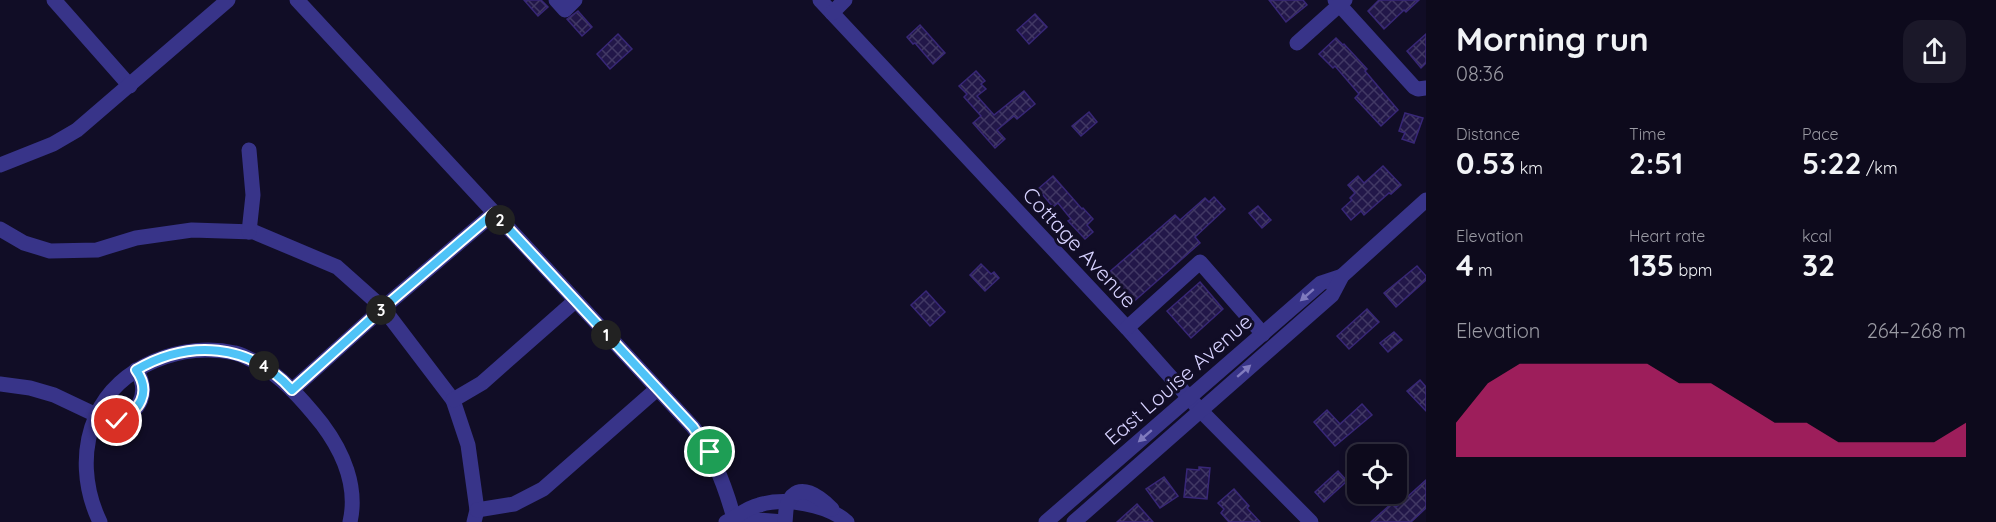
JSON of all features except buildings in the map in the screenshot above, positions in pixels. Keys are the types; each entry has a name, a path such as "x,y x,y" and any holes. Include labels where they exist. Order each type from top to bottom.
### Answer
{"street":[{"path":"54,0 130,86"},
{"path":"0,165 65,138 88,122 228,0"},
{"path":"297,0 693,427 710,452 731,521"},
{"path":"556,0 565,10 575,0"},
{"name":"Cottage Avenue","path":"820,0 1127,328 1200,410 1311,522"},
{"path":"832,13 845,0"},
{"path":"1297,43 1340,2 1414,87 1425,89"},
{"path":"249,150 253,195 249,232"},
{"name":"East Louise Avenue","path":"1074,522 1332,295 1342,276 1426,200"},
{"path":"292,390 494,213"},
{"path":"0,229 24,243 50,252 97,250 136,238 192,230 254,232 337,267 383,308 453,400 468,445 476,516 514,504 543,489 657,389"},
{"path":"1127,328 1200,262 1263,334"},
{"name":"East Louise Avenue","path":"1046,522 1321,283 1342,276"},
{"path":"453,400 482,383 575,301"},
{"path":"100,522 91,500 86,465 87,448 96,415 115,389 136,370 167,355 203,350 237,353 268,369 292,390 329,434 341,454 351,489 350,522"},
{"path":"0,384 30,388 54,395 111,422 125,418 139,405 144,382 136,370"},
{"path":"731,521 745,510 759,505 788,503 818,506 842,517"},
{"path":"731,521 784,522 788,503"}],"route":[{"path":"117,421 132,412 139,405 143,396 144,382 136,370 167,355 186,351 237,353 268,369 292,390 494,213 693,427 710,452"}]}
